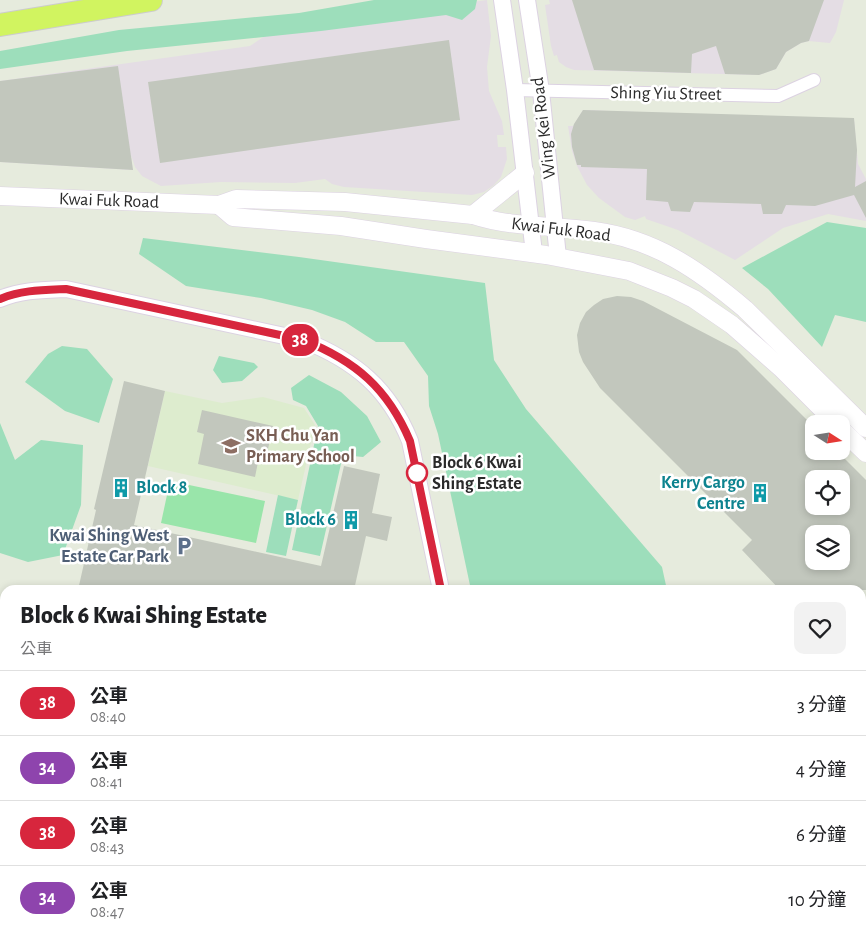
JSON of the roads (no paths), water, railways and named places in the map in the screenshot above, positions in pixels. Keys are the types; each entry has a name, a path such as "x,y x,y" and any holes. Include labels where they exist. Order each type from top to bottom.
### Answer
{"highway":[{"path":"0,25 151,0"}],"main road":[{"path":"473,215 525,173"},
{"name":"Kwai Fuk Road","path":"0,196 219,206 236,199 345,202 473,215 493,221 596,231 638,242 658,249 704,276 744,309 866,428"},
{"name":"Kwai Fuk Road","path":"219,206 233,217 341,226 534,253 629,271 672,288 721,317 749,338 827,415"},
{"path":"850,437 866,453"}],"street":[{"name":"Wing Kei Road","path":"502,0 516,90 534,253"},
{"name":"Wing Kei Road","path":"527,0 541,91 558,257"},
{"name":"Shing Yiu Street","path":"516,90 778,96 814,80"},
{"path":"0,299 9,295 36,290 66,289 303,340 336,355 370,381 388,400 401,419 410,441 440,585"}],"place":[{"name":"SKH Chu Yan Primary School","path":"231,446"},
{"name":"Block 6 Kwai Shing Estate","path":"417,473"},
{"name":"Block 8","path":"121,488"},
{"name":"Kerry Cargo Centre","path":"760,493"},
{"name":"Block 6","path":"351,520"},
{"name":"Kwai Shing West Estate Car Park","path":"184,546"}]}
